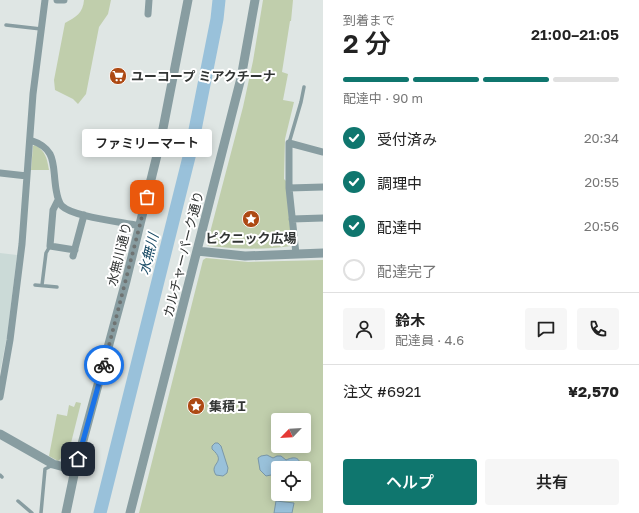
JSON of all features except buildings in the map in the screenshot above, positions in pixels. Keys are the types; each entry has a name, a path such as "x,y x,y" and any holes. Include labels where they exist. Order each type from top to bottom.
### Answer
{"street":[{"path":"0,397 10,340 20,259 33,94 44,0"},
{"path":"57,0 64,0"},
{"path":"148,14 149,0"},
{"name":"水無川通り","path":"66,513 75,470 123,296 161,139 188,0"},
{"name":"カルチャーパーク通り","path":"130,513 241,78 255,0"},
{"path":"30,140 40,143 49,150 52,159 58,200 67,210 84,215 140,226"},
{"path":"296,254 288,188 289,143 323,152"},
{"path":"0,173 27,176"},
{"path":"288,188 323,186"},
{"path":"58,200 53,210 50,246 74,253 84,215"},
{"path":"292,219 323,218"},
{"path":"197,251 245,256 323,253"},
{"path":"0,434 54,464 75,470"}],"lane":[{"path":"6,25 41,28"},
{"path":"289,143 304,87"},
{"path":"42,285 46,253 50,246"},
{"path":"35,285 57,287"},
{"path":"41,513 45,469 54,464"},
{"path":"18,501 32,513"}],"shaded area":[{"path":"0,253 17,255 7,336 0,372"}],"green space":[{"path":"84,0 111,0 108,14 99,27 86,94 78,104 73,99 55,90 54,80 65,23 78,14 82,8"},
{"path":"263,0 293,0 282,72 288,74 283,100 294,102 285,139 284,179 286,181 292,244 291,246 260,249 208,246 207,244 243,107 253,61"},
{"path":"35,145 44,153 49,170 31,170 33,146"},
{"path":"206,258 248,262 323,260 323,513 139,513 203,260"},
{"path":"76,402 81,403 69,451 58,461 49,456 57,414 67,416 69,405 74,407"}],"water":[{"path":"215,443 218,443 221,446 228,468 227,473 223,476 216,475 214,471 218,460 218,457 212,449 212,446"},
{"path":"267,455 273,458 281,456 286,460 296,458 299,461 271,461 271,475 266,476 260,470 258,458"},
{"path":"276,501 294,503 292,513 274,513"}],"waterway":[{"name":"水無川","path":"100,513 192,145 217,19 219,0"}],"way so far":[{"path":"104,365 147,197"}],"place":[{"name":"ユーコープ ミアクチーナ","path":"118,76"},
{"name":"ファミリーマート","path":"147,197"},
{"name":"ピクニック広場","path":"251,219"},
{"name":"集積Ｉ","path":"196,406"}],"route":[{"path":"78,459 104,365"}]}
